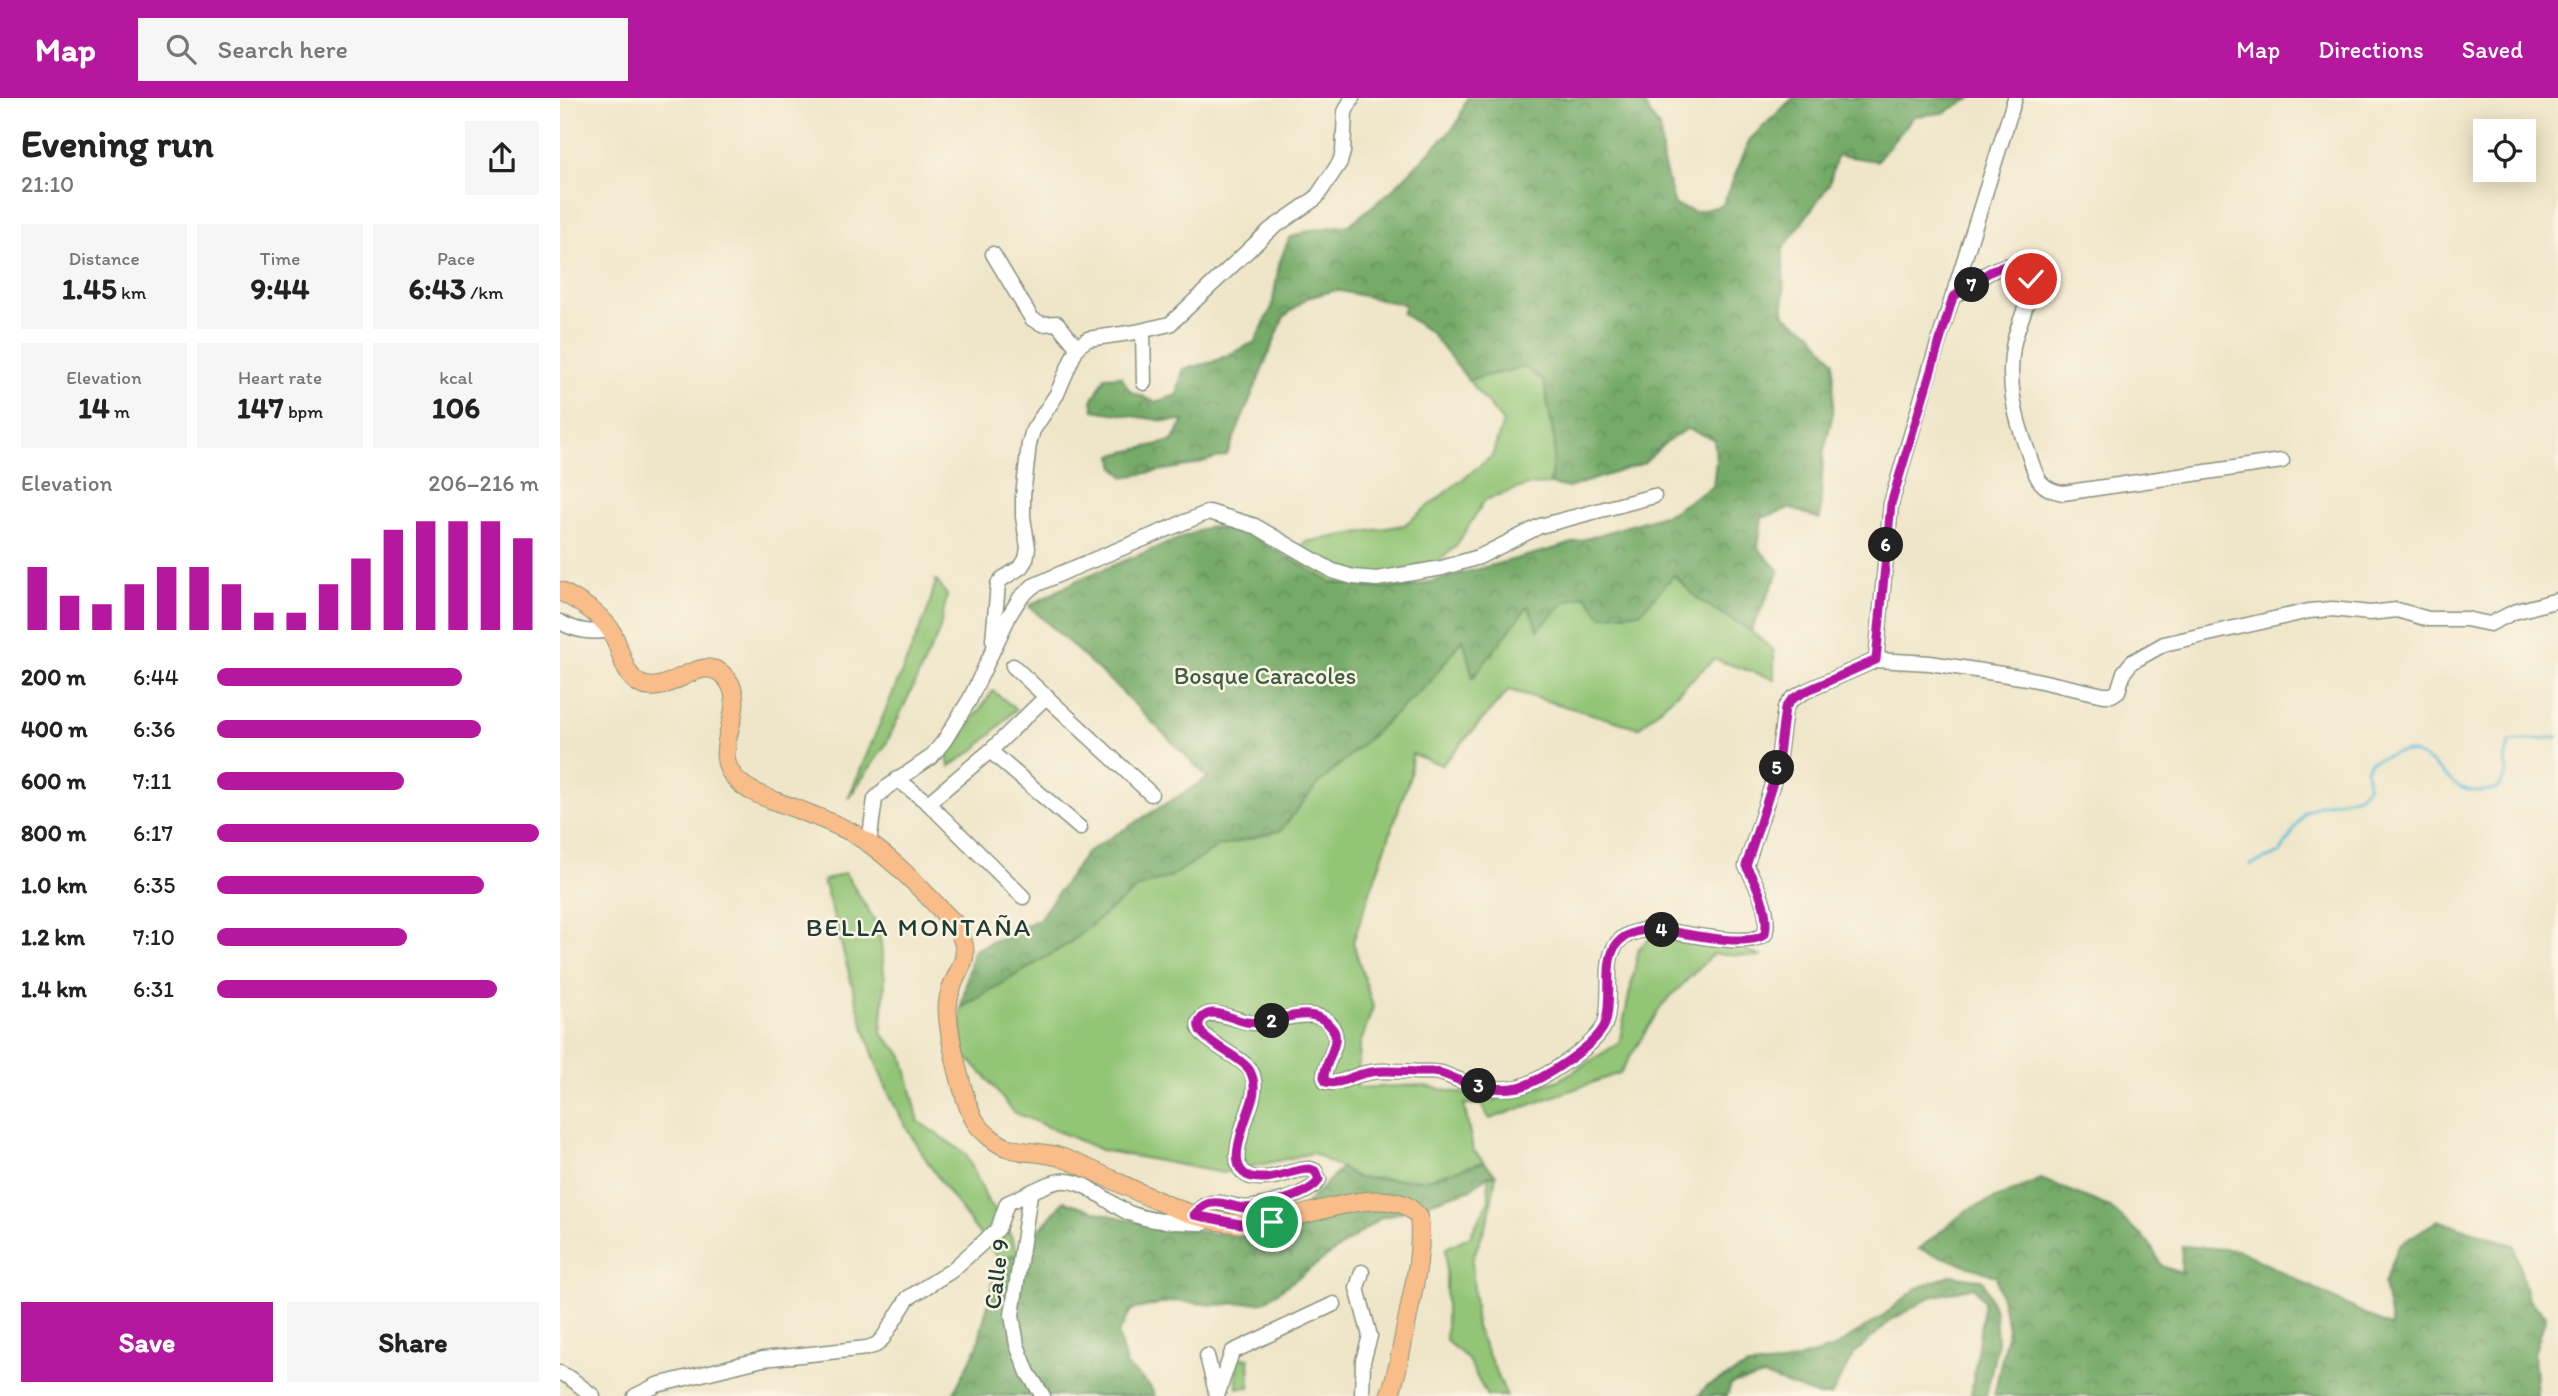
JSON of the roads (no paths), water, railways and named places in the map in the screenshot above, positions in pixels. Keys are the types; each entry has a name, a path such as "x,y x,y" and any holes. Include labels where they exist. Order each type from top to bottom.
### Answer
{"main road":[{"path":"560,591 592,610 611,630 631,678 639,684 657,687 696,670 716,670 726,677 733,688 735,699 726,746 727,767 732,776 755,793 834,824 869,844 954,923 964,939 966,949 948,1001 948,1019 966,1104 978,1125 1005,1147 1060,1157 1194,1215 1240,1224 1272,1222 1384,1199 1406,1205 1419,1217 1421,1239 1418,1264 1401,1357 1389,1396"}],"street":[{"path":"993,649 998,584 1021,567 1026,559 1023,496 1029,444 1033,430 1057,394 1077,347 1088,339 1170,324 1270,230 1317,198 1340,162 1345,112 1352,98"},
{"path":"1876,660 1891,504 2015,98"},
{"path":"993,254 1032,319 1042,324 1057,323 1077,347"},
{"path":"1953,297 2009,264 2020,264 2028,269 2030,290 2013,345 2010,379 2015,417 2037,479 2048,490 2063,493 2282,461"},
{"path":"1143,331 1144,383"},
{"path":"869,844 875,799 897,779 932,757 944,741 970,699 1010,614 1020,598 1033,586 1209,512 1255,526 1333,571 1353,577 1377,579 1442,568 1479,557 1540,526 1654,496"},
{"path":"1194,1215 1204,1205 1211,1203 1241,1208 1268,1205 1314,1188 1319,1179 1315,1171 1310,1169 1264,1178 1252,1177 1242,1171 1237,1160 1237,1147 1253,1097 1253,1077 1239,1058 1203,1037 1199,1020 1204,1016 1218,1013 1238,1021 1257,1023 1290,1016 1318,1016 1328,1022 1335,1031 1335,1042 1324,1077 1326,1082 1334,1084 1377,1071 1443,1072 1479,1086 1503,1089 1521,1086 1552,1072 1603,1030 1608,1011 1608,964 1611,952 1620,941 1631,934 1643,929 1657,929 1745,941 1760,939 1765,934 1767,919 1762,900 1746,866 1777,770 1785,708 1792,699 1806,691 1876,660 1930,663 2112,695 2118,691 2127,666 2164,644 2309,611 2332,609 2370,613 2397,610 2421,618 2466,619 2490,624 2514,612 2558,600"},
{"path":"560,622 579,631 591,633 611,630"},
{"path":"1013,666 1151,794"},
{"path":"928,803 990,751 1047,696"},
{"path":"990,751 1080,828"},
{"path":"897,779 928,803 1023,897"},
{"path":"635,1396 657,1385 763,1359 876,1345 908,1298 951,1271 998,1229 1007,1203 1054,1182 1067,1181 1081,1185 1128,1212 1156,1221 1240,1224"},
{"name":"Calle 9","path":"1030,1194 1012,1315 1017,1345 1027,1373 1043,1396"},
{"path":"1362,1272 1357,1288 1370,1336 1363,1361 1362,1396"},
{"path":"1217,1396 1232,1352 1334,1304"},
{"path":"1207,1356 1217,1396"},
{"path":"560,1373 593,1396"}],"waterway":[{"path":"2250,865 2280,853 2305,812 2320,805 2359,796 2368,786 2366,768 2371,761 2395,753 2409,752 2432,764 2457,786 2481,791 2498,788 2507,773 2505,758 2510,742 2558,737"}],"district":[{"name":"BELLA MONTAÑA","path":"919,927"}],"park label":[{"name":"Bosque Caracoles","path":"1265,675"}]}
